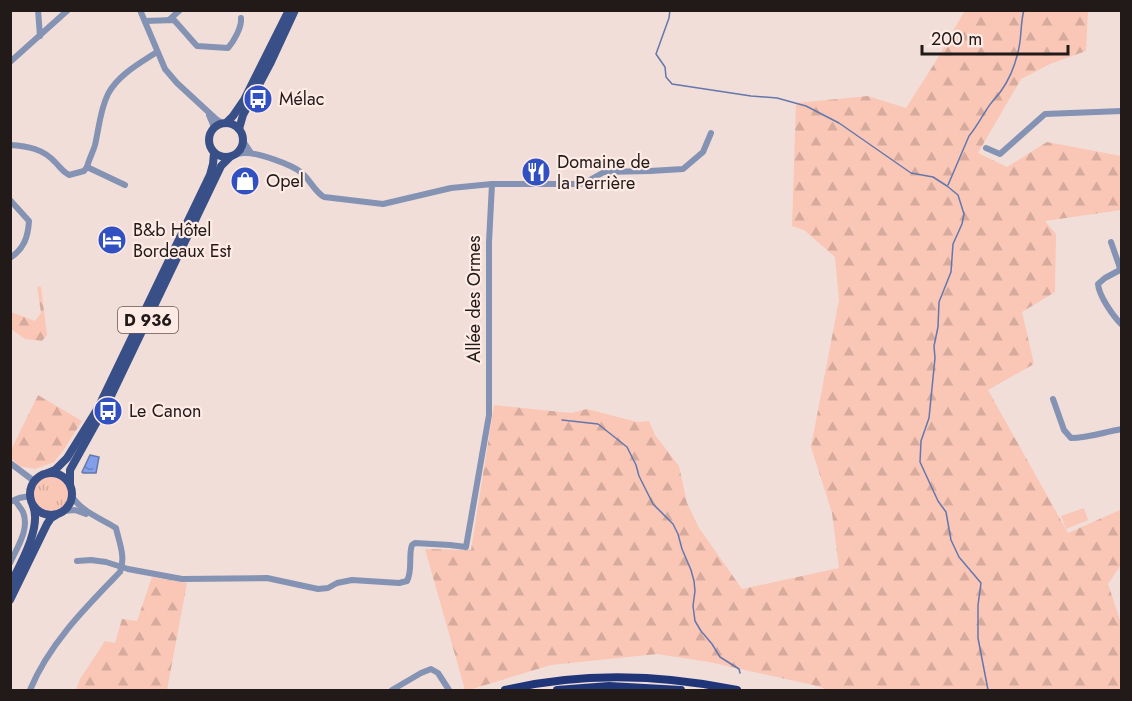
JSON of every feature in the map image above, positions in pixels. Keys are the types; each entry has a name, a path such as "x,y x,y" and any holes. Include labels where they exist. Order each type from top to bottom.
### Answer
{"highway":[{"path":"505,690 533,684 606,676 668,679 737,690"},
{"path":"557,690 609,686 681,690"}],"main road":[{"path":"289,10 244,100 233,116 208,137 213,153 224,158 233,156 242,146 243,141 239,129 243,115 295,10"},
{"path":"221,124 235,126 239,129"},
{"name":"D 936","path":"48,473 60,466 67,458 98,408 213,169 213,153"},
{"name":"D 936","path":"70,484 70,470 110,398 221,166 233,156"},
{"path":"10,585 29,543 36,520 30,491 34,481 43,474 60,475 70,484 71,502 47,524 10,600"},
{"path":"31,500 36,509 46,515 61,513"}],"street":[{"path":"38,10 40,36"},
{"path":"10,62 68,10"},
{"path":"140,10 165,69 221,124"},
{"path":"169,20 180,10"},
{"path":"145,21 174,20 197,46 228,48 242,23 242,18"},
{"path":"10,145 28,146 42,152 69,175 84,171 95,145 107,95 114,84 157,52"},
{"path":"986,148 1000,154 1045,114 1122,111"},
{"path":"233,156 242,152 251,153 286,164 300,171 324,197 383,204 450,188 492,184 580,184 604,172 682,169 703,152 711,133"},
{"path":"243,141 251,153"},
{"path":"87,167 125,185"},
{"name":"Allée des Ormes","path":"122,566 182,579 267,578 318,589 352,580 399,583 407,581 410,576 410,550 415,543 466,547 489,415 489,253 492,184"},
{"path":"10,200 29,221 25,242 20,252 10,258"},
{"path":"1111,242 1120,270 1098,284 1098,290 1122,326"},
{"path":"1053,399 1064,430 1071,438 1082,438 1122,429"},
{"path":"10,463 34,481"},
{"path":"30,690 60,638 120,572 122,566 123,556 116,528 82,508 72,495"},
{"path":"13,501 31,500"},
{"path":"10,563 25,531 23,512 13,501"},
{"path":"61,513 75,510 81,512 111,528 119,538"},
{"path":"77,561 91,560 122,566"},
{"path":"392,690 430,669 438,673 449,690"}],"green space":[{"path":"965,10 1088,11 1086,51 1050,64 1021,79 978,153 1007,167 1047,142 1121,156 1121,210 1045,221 1056,234 1055,292 1022,312 1034,364 988,390 1068,533 1121,511 1121,565 1108,584 1121,623 1121,690 829,690 709,662 657,654 551,665 465,690 425,549 471,550 494,405 571,413 587,409 637,422 649,421 655,435 679,466 687,503 699,528 742,589 839,568 832,513 811,447 839,300 835,257 804,230 792,226 796,103 868,96 906,108"},
{"path":"37,286 41,287 47,335 42,341 25,339 11,329 11,312 35,321 41,313"},
{"path":"38,395 82,421 54,462 35,469 19,466 11,458 10,452"},
{"path":"51,476 63,482 69,494 63,506 51,512 39,506 33,494 39,482"},
{"path":"1084,508 1088,520 1066,529 1061,516"},
{"path":"152,577 187,583 167,690 76,690 80,679 105,641 115,643 122,619 137,621"}],"water":[{"path":"90,455 99,457 96,473 83,473 82,472"}],"waterway":[{"path":"670,10 656,54 665,67 666,77 672,84 777,98 806,106 839,123 911,173 933,177 958,195 964,214 953,244 951,272 939,302 929,418 921,441 920,462 938,501 946,512 951,540 959,557 981,583 978,638 988,690"},
{"path":"948,185 969,136 1004,87 1011,72 1019,47 1024,10"},
{"path":"562,420 598,424 627,447 653,504 673,524 678,534 694,581 695,621 720,657 739,669 740,673"}],"place":[{"name":"Mélac","path":"258,99"},
{"name":"Domaine de la Perrière","path":"536,172"},
{"name":"Opel","path":"245,181"},
{"name":"B&b Hôtel Bordeaux Est","path":"112,240"},
{"name":"Le Canon","path":"108,411"}]}
